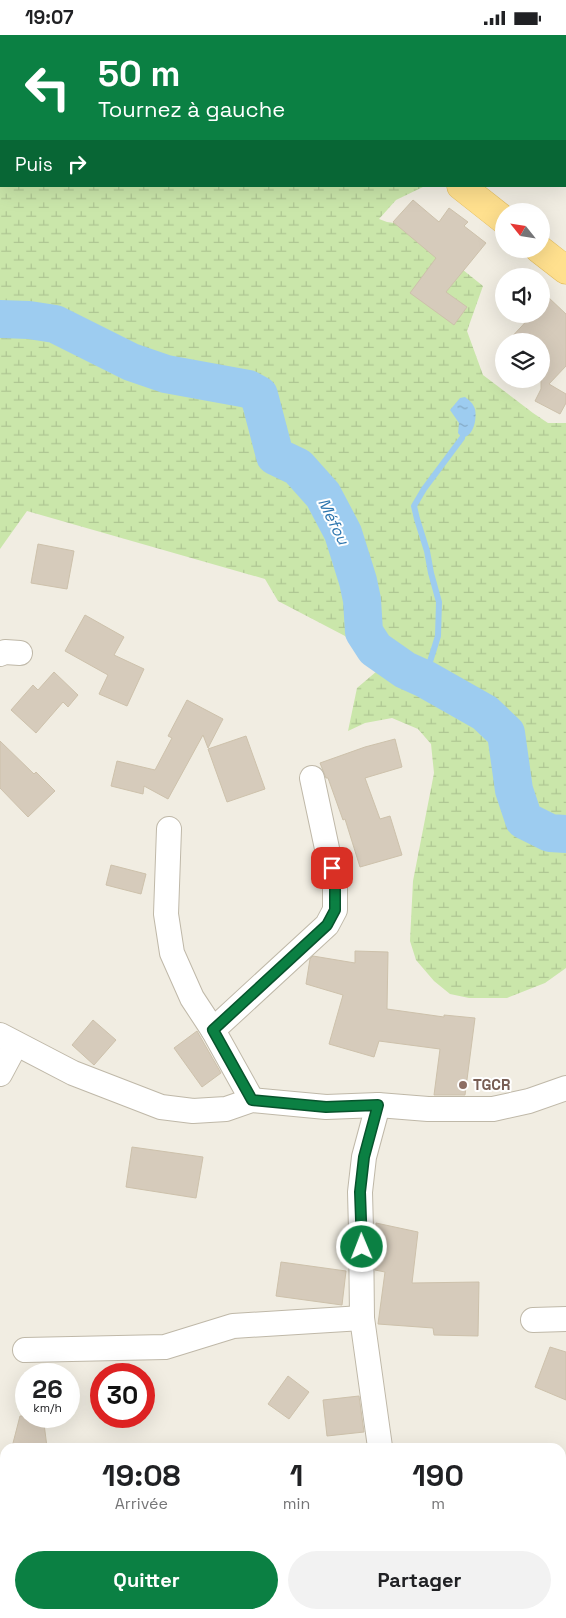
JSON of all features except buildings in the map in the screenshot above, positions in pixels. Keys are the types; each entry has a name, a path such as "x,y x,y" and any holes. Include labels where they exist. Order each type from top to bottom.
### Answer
{"main road":[{"path":"462,187 495,213"},
{"path":"550,258 566,271"}],"street":[{"path":"213,1030 327,925 335,910 335,886 312,778"},
{"path":"169,829 166,913 172,953 192,998 213,1030 252,1100"},
{"path":"0,1074 8,1040 73,1073 161,1107 193,1111 226,1109 252,1100 326,1107 378,1105 428,1109 493,1109 530,1101 566,1088"},
{"path":"378,1105 364,1157 360,1192 362,1318 379,1443"},
{"path":"220,1321 362,1318"},
{"path":"25,1350 165,1347 232,1327 362,1318"},
{"path":"533,1320 566,1319"}],"green space":[{"path":"0,187 423,187 396,200 379,219 401,224 432,245 483,286 467,331 483,375 495,384 495,388 500,388 548,423 566,423 566,968 545,983 507,998 469,998 450,994 434,981 416,960 410,941 413,881 434,773 431,744 418,729 392,718 365,723 348,731 357,688 377,671 369,665 345,636 278,601 265,579 27,511 0,549"}],"water":[{"path":"465,397 474,407 476,417 472,431 462,438 458,433 459,423 450,410 460,398"}],"waterway":[{"name":"Méfou","path":"0,319 29,320 55,324 131,362 166,374 248,389 259,395 275,456 298,467 323,495 343,533 358,581 362,600 364,632 375,649 405,670 425,679 485,713 506,733 514,790 524,820 550,833 566,834"},
{"path":"429,665 438,636 439,602 414,506 424,489 462,438"}],"place":[{"name":"TGCR","path":"463,1085"}],"route":[{"path":"332,868 335,886 335,910 327,925 213,1030 252,1100 326,1107 378,1105 364,1157 360,1192 362,1247"}]}
